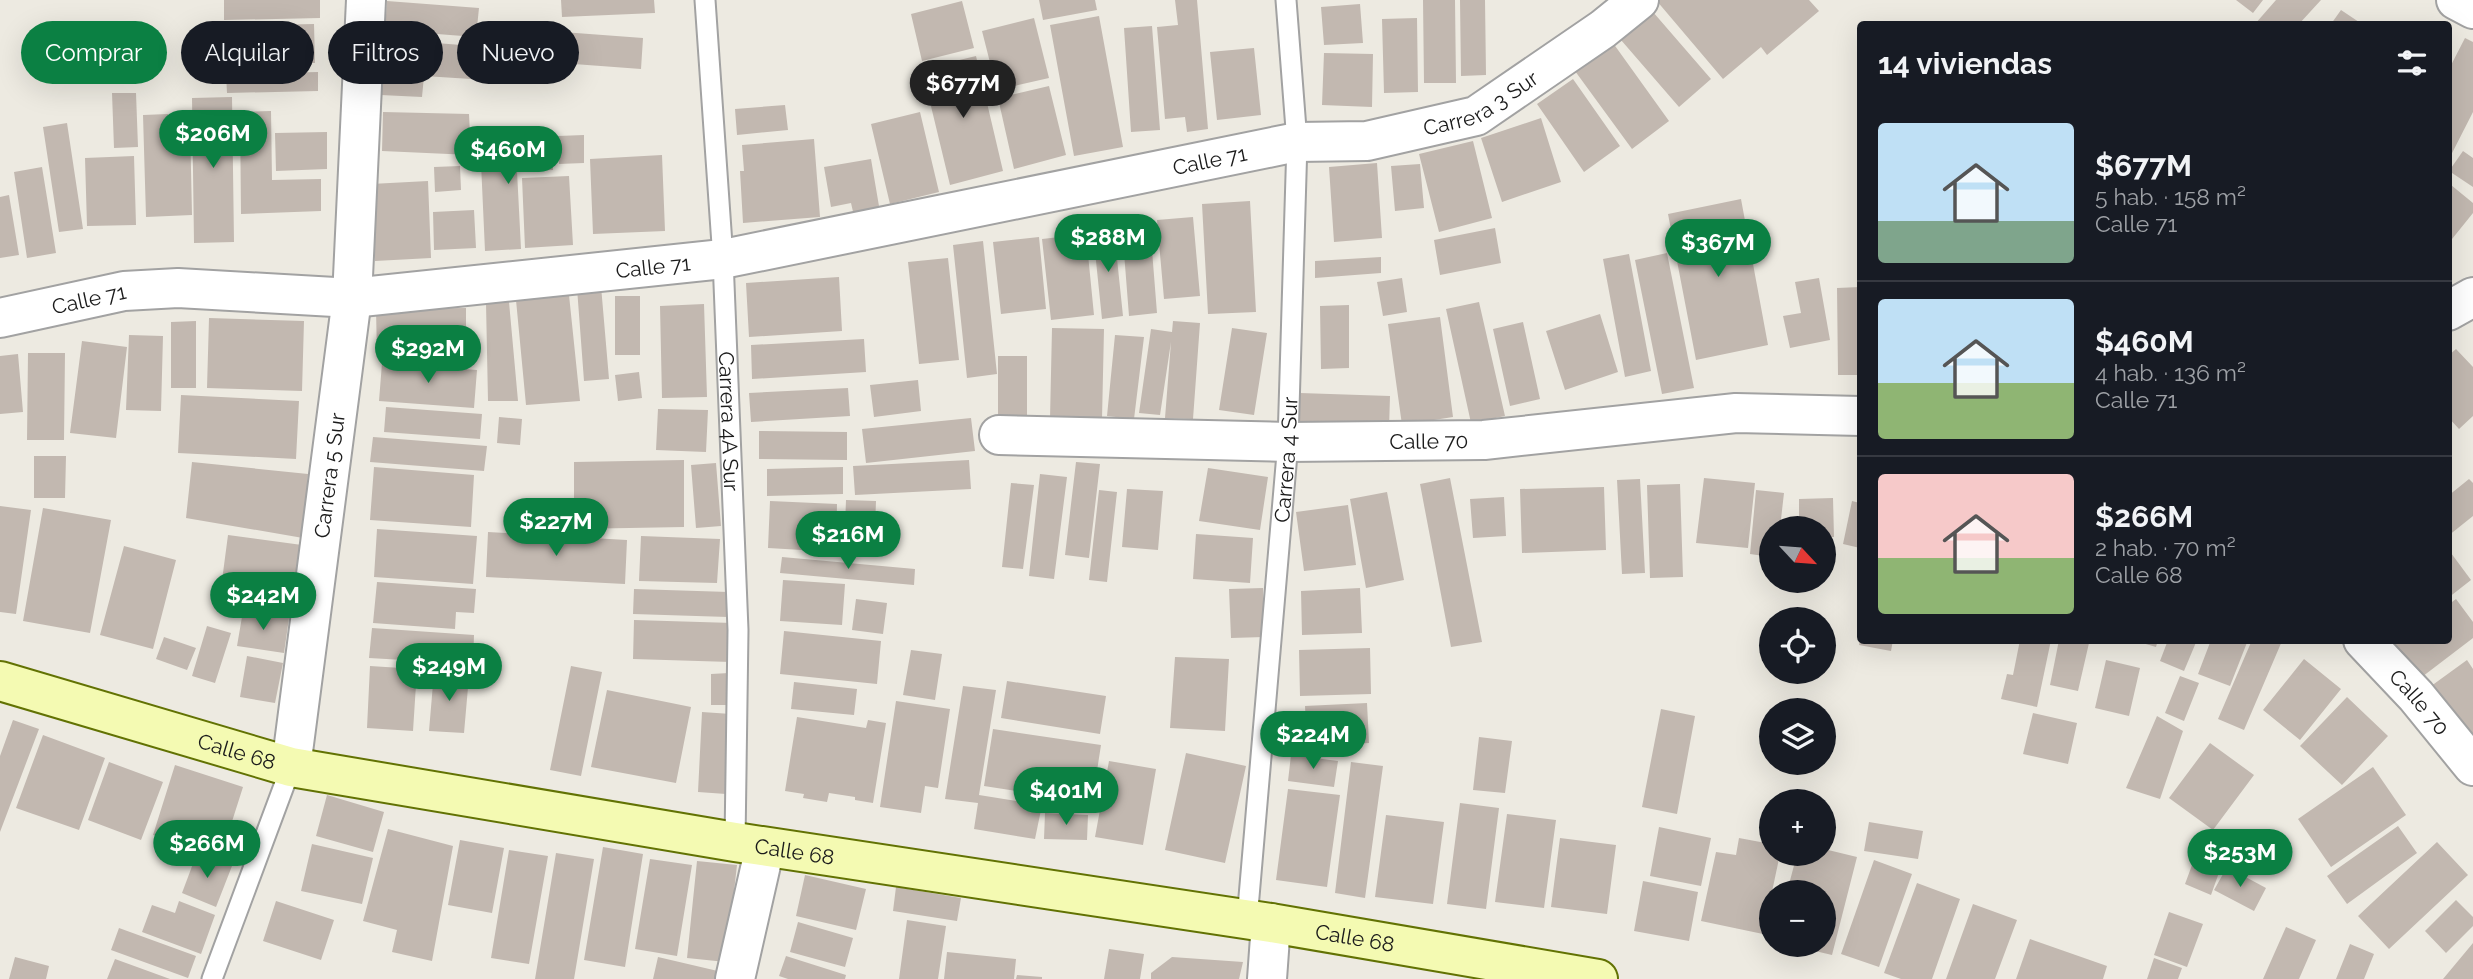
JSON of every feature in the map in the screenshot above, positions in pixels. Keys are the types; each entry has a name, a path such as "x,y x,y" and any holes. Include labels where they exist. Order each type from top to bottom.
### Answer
{"street":[{"name":"Carrera 5 Sur","path":"291,767 352,298 366,0"},
{"name":"Carrera 3 Sur","path":"1297,142 1367,141 1476,116 1603,29 1639,0"},
{"path":"2456,0 2473,9"},
{"name":"Calle 71","path":"0,318 124,291 178,288 352,298 723,259 1297,142"},
{"path":"2452,309 2473,297"},
{"name":"Calle 70","path":"999,435 1288,442 1484,440 1736,413 1857,416"},
{"name":"Calle 70","path":"2367,644 2416,696 2473,766"},
{"name":"Calle 68","path":"0,681 291,767 750,844 1259,921 1598,979"},
{"name":"Carrera 4A Sur","path":"735,979 750,844"},
{"name":"Carrera 4 Sur","path":"1259,921 1268,979"}],"lane":[{"name":"Carrera 4A Sur","path":"705,0 723,259 738,630 750,844"},
{"name":"Carrera 4 Sur","path":"1259,921 1288,442 1297,142 1286,0"},
{"name":"Carrera 5 Sur","path":"212,979 291,767"}],"building":[{"path":"224,0 320,0 320,18 224,20"},
{"path":"561,0 654,0 655,13 562,17"},
{"path":"1039,0 1095,0 1097,10 1043,20"},
{"path":"1175,0 1197,0 1208,129 1187,132 1185,117 1165,119 1157,27 1178,25"},
{"path":"1423,0 1455,0 1456,83 1424,83"},
{"path":"1460,0 1485,0 1486,75 1461,76"},
{"path":"1656,0 1809,0 1819,11 1767,55 1761,47 1723,79"},
{"path":"2236,0 2263,0 2253,13"},
{"path":"2276,0 2321,0 2302,21 2258,21"},
{"path":"387,1 479,8 478,21 457,21 457,36 443,34 443,21 386,21"},
{"path":"962,1 974,48 922,61 911,14"},
{"path":"1360,4 1363,43 1324,45 1321,7"},
{"path":"2341,10 2358,21 2333,21"},
{"path":"1653,12 1711,79 1679,107 1621,40"},
{"path":"1099,16 1123,147 1074,156 1050,25"},
{"path":"1034,18 1049,78 997,90 982,31"},
{"path":"1417,18 1418,92 1384,93 1382,19"},
{"path":"1152,26 1160,130 1131,132 1124,28"},
{"path":"579,33 643,38 641,69 579,64"},
{"path":"2465,38 2473,42 2473,112 2452,153 2452,63"},
{"path":"1613,43 1669,121 1632,149 1575,71"},
{"path":"443,44 457,45 457,78 443,77"},
{"path":"1254,48 1261,115 1217,120 1210,52"},
{"path":"1324,53 1373,54 1372,107 1322,105"},
{"path":"976,56 1003,171 950,185 922,69"},
{"path":"314,72 318,72 318,91 227,93 227,84 314,84"},
{"path":"1573,79 1620,146 1584,172 1537,104"},
{"path":"382,84 423,84 422,97 381,95"},
{"path":"1049,86 1066,155 1014,169 998,98"},
{"path":"112,93 136,93 138,147 114,148"},
{"path":"232,97 234,242 194,243 192,98"},
{"path":"785,105 788,130 737,135 735,109"},
{"path":"271,111 272,180 321,179 321,211 241,214 240,112"},
{"path":"383,112 469,114 471,155 382,151"},
{"path":"920,112 939,192 890,204 871,124"},
{"path":"168,114 168,125 190,124 192,215 146,217 143,115"},
{"path":"1541,118 1561,182 1502,202 1481,138"},
{"path":"67,123 83,229 59,232 43,127"},
{"path":"327,132 327,169 276,171 275,133"},
{"path":"584,135 584,163 559,164 558,136"},
{"path":"552,137 553,170 517,171 521,249 485,251 480,141"},
{"path":"814,139 820,217 743,223 740,171 744,171 742,145"},
{"path":"1473,141 1492,218 1439,232 1419,154"},
{"path":"2463,151 2473,158 2473,187 2452,173 2452,167"},
{"path":"662,155 665,231 593,234 590,159"},
{"path":"134,156 136,225 87,226 85,158"},
{"path":"871,159 880,212 854,216 851,203 831,207 824,167"},
{"path":"1377,163 1382,238 1334,242 1329,167"},
{"path":"1420,164 1424,208 1395,211 1391,166"},
{"path":"460,166 461,190 435,192 434,167"},
{"path":"42,167 56,253 27,258 14,172"},
{"path":"569,176 573,245 525,248 522,178"},
{"path":"428,181 431,258 375,261 371,184"},
{"path":"2452,186 2473,203 2473,213 2452,239"},
{"path":"9,195 19,255 0,258 0,197"},
{"path":"1741,199 1768,345 1696,360 1668,214"},
{"path":"1250,201 1256,312 1208,314 1202,204"},
{"path":"474,210 476,248 434,250 433,212"},
{"path":"1193,217 1200,296 1164,299 1157,220"},
{"path":"1150,225 1157,313 1129,316 1122,227"},
{"path":"1495,228 1501,263 1440,275 1434,240"},
{"path":"1114,230 1123,316 1102,319 1093,232"},
{"path":"1086,234 1094,315 1051,320 1042,239"},
{"path":"1039,237 1046,309 1001,314 993,242"},
{"path":"983,241 997,374 967,378 953,245"},
{"path":"1667,253 1694,388 1662,394 1635,260"},
{"path":"1629,254 1651,371 1625,377 1603,259"},
{"path":"1381,257 1381,273 1315,278 1315,261"},
{"path":"948,258 959,360 919,364 908,262"},
{"path":"839,277 842,331 749,337 746,283"},
{"path":"1402,278 1407,312 1383,316 1377,282"},
{"path":"1819,278 1830,340 1790,348 1783,316 1801,313 1795,282"},
{"path":"601,286 609,379 584,381 577,288"},
{"path":"1857,287 1857,375 1838,375 1837,288"},
{"path":"569,295 580,401 526,405 516,300"},
{"path":"615,296 640,296 640,355 615,355"},
{"path":"509,302 518,401 488,401 486,303"},
{"path":"1479,302 1505,416 1471,423 1446,309"},
{"path":"704,304 707,397 662,398 660,306"},
{"path":"1349,305 1349,368 1321,369 1320,306"},
{"path":"466,308 466,363 377,356 376,309"},
{"path":"1600,314 1618,372 1565,390 1546,331"},
{"path":"1440,317 1453,417 1402,425 1388,324"},
{"path":"209,318 304,321 302,391 207,388"},
{"path":"196,321 196,388 171,388 171,322"},
{"path":"1173,321 1200,323 1193,419 1165,418 1171,342 1160,415 1139,413 1151,329 1172,332"},
{"path":"1523,322 1540,399 1510,406 1493,329"},
{"path":"1052,328 1104,329 1102,419 1050,419"},
{"path":"1232,328 1267,333 1254,415 1219,410"},
{"path":"129,335 163,336 161,411 126,410"},
{"path":"1115,335 1144,337 1134,419 1107,416"},
{"path":"864,339 866,372 752,379 751,345"},
{"path":"82,341 127,347 116,438 70,433"},
{"path":"2456,349 2473,367 2473,416 2459,429 2452,421 2452,352"},
{"path":"28,353 65,353 64,440 27,440"},
{"path":"18,354 23,412 0,414 0,356"},
{"path":"998,356 1027,356 1027,423 998,423"},
{"path":"382,363 477,370 474,408 379,401"},
{"path":"639,372 642,398 618,401 615,375"},
{"path":"918,380 921,411 874,417 870,385"},
{"path":"848,388 850,416 751,422 749,393"},
{"path":"1300,393 1390,396 1389,429 1299,425"},
{"path":"181,395 299,401 296,459 178,453"},
{"path":"386,407 482,414 480,439 384,432"},
{"path":"658,409 708,410 706,452 656,450"},
{"path":"499,417 522,419 520,445 497,443"},
{"path":"971,418 975,451 866,463 862,429"},
{"path":"759,431 847,432 847,460 759,459"},
{"path":"373,437 487,446 484,471 370,462"},
{"path":"34,456 66,456 65,498 34,498"},
{"path":"684,460 684,527 574,529 574,462"},
{"path":"969,460 971,489 855,495 853,466"},
{"path":"192,462 308,474 303,538 186,518"},
{"path":"1076,462 1100,464 1089,558 1065,555"},
{"path":"716,463 721,526 696,528 691,465"},
{"path":"374,467 474,475 471,527 370,520"},
{"path":"843,467 843,494 767,496 767,469"},
{"path":"1208,468 1268,477 1260,530 1199,521"},
{"path":"1040,474 1067,477 1054,579 1029,576"},
{"path":"1450,478 1482,642 1451,647 1420,484"},
{"path":"1704,478 1755,483 1748,548 1696,543"},
{"path":"1640,479 1645,573 1622,574 1617,480"},
{"path":"2469,479 2473,483 2473,516 2452,533 2452,493"},
{"path":"1011,483 1034,485 1023,569 1002,567"},
{"path":"1680,484 1683,577 1650,578 1647,485"},
{"path":"1604,487 1606,550 1522,553 1520,489"},
{"path":"1127,489 1163,491 1158,550 1122,547"},
{"path":"1099,490 1117,492 1107,582 1089,580"},
{"path":"1756,490 1784,493 1781,516 1759,516 1759,555 1750,554"},
{"path":"1387,492 1404,580 1366,588 1350,499"},
{"path":"1504,497 1506,536 1473,538 1470,499"},
{"path":"1833,498 1833,516 1799,516 1799,499"},
{"path":"846,500 876,501 874,554 844,552"},
{"path":"770,501 837,504 836,552 768,548"},
{"path":"1852,501 1857,502 1857,547 1843,544"},
{"path":"1348,505 1356,565 1304,571 1296,512"},
{"path":"0,506 31,510 16,614 0,612"},
{"path":"43,508 111,520 90,633 23,621"},
{"path":"377,529 477,536 473,584 374,577"},
{"path":"488,532 627,540 625,584 486,577"},
{"path":"1196,534 1253,538 1250,583 1193,579"},
{"path":"228,535 302,545 295,597 221,588"},
{"path":"641,536 720,539 717,583 639,581"},
{"path":"124,546 176,560 153,649 100,635"},
{"path":"2452,554 2471,580 2452,595"},
{"path":"782,557 915,569 914,585 780,573"},
{"path":"783,580 845,584 842,625 780,621"},
{"path":"377,582 476,589 474,613 456,612 455,629 373,623"},
{"path":"1263,588 1264,637 1231,638 1229,589"},
{"path":"1360,588 1362,633 1302,635 1301,591"},
{"path":"634,589 729,592 728,617 633,614"},
{"path":"856,599 887,603 883,634 852,630"},
{"path":"2456,599 2473,622 2473,638 2414,683 2389,649 2395,644 2452,644 2452,602"},
{"path":"243,611 289,618 284,653 237,646"},
{"path":"634,620 733,623 731,662 633,659"},
{"path":"207,626 231,633 215,683 192,676"},
{"path":"372,628 474,635 473,664 369,658"},
{"path":"784,631 881,641 877,684 780,674"},
{"path":"164,637 196,648 187,670 156,659"},
{"path":"1859,644 1892,644 1891,651"},
{"path":"2019,644 2050,644 2037,707 2001,699 2007,674 2013,675"},
{"path":"2058,644 2089,644 2078,691 2050,685"},
{"path":"2166,644 2195,644 2184,671 2160,661"},
{"path":"2209,644 2246,644 2230,686 2198,674"},
{"path":"2250,644 2281,644 2244,730 2218,719"},
{"path":"1370,648 1371,694 1300,696 1299,650"},
{"path":"911,650 942,654 935,700 903,695"},
{"path":"247,656 283,663 275,703 240,697"},
{"path":"1175,657 1229,659 1225,731 1170,728"},
{"path":"2304,659 2341,689 2300,740 2263,710"},
{"path":"2106,660 2140,668 2129,716 2095,708"},
{"path":"2467,660 2473,669 2473,750 2427,689"},
{"path":"370,666 417,669 413,731 367,728"},
{"path":"571,666 602,672 581,776 550,770"},
{"path":"434,672 469,676 464,733 429,731"},
{"path":"729,673 730,705 711,705 711,674"},
{"path":"2180,676 2199,683 2184,721 2165,713"},
{"path":"1007,681 1106,696 1100,734 1001,718"},
{"path":"794,682 857,689 854,715 791,709"},
{"path":"963,686 996,690 979,795 1042,805 1035,839 974,829 978,803 945,799"},
{"path":"607,690 691,707 676,783 591,767"},
{"path":"2347,697 2388,736 2342,785 2300,746"},
{"path":"896,701 950,709 938,788 925,786 921,813 880,807"},
{"path":"1367,703 1369,743 1307,747 1305,706"},
{"path":"1661,709 1695,716 1677,814 1642,807"},
{"path":"702,712 731,714 726,794 698,792"},
{"path":"2033,713 2077,723 2068,764 2023,754"},
{"path":"2157,716 2183,731 2160,799 2126,788"},
{"path":"797,717 866,728 868,720 886,723 873,803 829,793 827,802 803,798 804,794 785,791"},
{"path":"13,720 39,729 0,832 0,756"},
{"path":"993,729 1101,745 1092,803 984,786"},
{"path":"43,735 105,758 79,830 16,808"},
{"path":"1479,737 1512,741 1505,793 1473,790"},
{"path":"2210,743 2254,775 2213,830 2169,798"},
{"path":"1186,753 1246,766 1225,863 1165,850"},
{"path":"1291,755 1338,761 1334,787 1288,781"},
{"path":"1109,761 1156,769 1143,845 1095,837"},
{"path":"109,762 163,782 141,840 88,820"},
{"path":"1351,762 1383,766 1365,898 1335,893"},
{"path":"175,765 243,787 221,856 153,835"},
{"path":"2373,767 2406,815 2331,867 2298,819"},
{"path":"1288,789 1340,795 1327,887 1276,880"},
{"path":"327,795 384,812 373,852 316,836"},
{"path":"1460,803 1499,808 1486,909 1447,904"},
{"path":"1045,813 1088,815 1087,840 1044,839"},
{"path":"1507,814 1556,820 1544,908 1495,902"},
{"path":"1386,815 1444,822 1433,904 1375,897"},
{"path":"1869,822 1923,831 1918,859 1864,851"},
{"path":"2398,826 2417,853 2347,904 2327,876"},
{"path":"1659,827 1711,838 1701,886 1650,876"},
{"path":"388,829 453,846 432,961 392,952 397,930 363,921"},
{"path":"1560,838 1616,845 1607,914 1551,907"},
{"path":"1739,838 1759,842 1759,866 1777,866 1774,880 1759,880 1759,933 1701,921 1716,852 1736,855"},
{"path":"460,840 504,848 492,913 448,905"},
{"path":"2437,842 2468,875 2389,949 2358,916"},
{"path":"312,844 373,858 362,904 301,891"},
{"path":"603,847 643,854 625,967 584,960"},
{"path":"509,850 548,856 529,964 491,958"},
{"path":"1836,852 1857,857 1836,939 1836,880 1790,880 1794,866 1836,866"},
{"path":"197,853 232,866 216,907 182,893"},
{"path":"556,853 594,859 574,979 535,979"},
{"path":"2195,857 2221,867 2211,895 2185,884"},
{"path":"650,859 692,865 677,956 635,949"},
{"path":"1874,860 1912,874 1879,967 1841,954"},
{"path":"697,861 737,865 726,962 687,958"},
{"path":"2227,867 2266,888 2254,911 2214,890"},
{"path":"805,875 866,889 856,930 796,916"},
{"path":"1643,881 1698,892 1689,941 1634,931"},
{"path":"1917,883 1960,899 1932,979 1901,979 1884,973"},
{"path":"896,887 961,898 957,921 893,911"},
{"path":"2456,900 2473,917 2473,926 2446,953 2425,931"},
{"path":"179,901 215,915 201,954 142,932 152,905 175,913"},
{"path":"276,901 334,920 321,960 263,941"},
{"path":"1973,904 2017,920 1995,979 1946,979"},
{"path":"2169,912 2203,924 2187,967 2154,955"},
{"path":"907,920 946,926 938,979 899,979"},
{"path":"798,922 853,938 845,967 790,952"},
{"path":"2286,927 2316,940 2299,979 2263,979"},
{"path":"119,928 196,956 188,978 111,950"},
{"path":"2030,939 2107,966 2103,979 2016,979"},
{"path":"2473,943 2473,979 2443,979"},
{"path":"2350,944 2374,954 2364,979 2336,979"},
{"path":"1109,949 1144,954 1140,979 1104,979"},
{"path":"947,952 1016,959 1014,979 944,979"},
{"path":"786,956 846,975 845,979 788,979 779,976"},
{"path":"15,957 49,966 46,979 9,979"},
{"path":"658,957 722,972 721,979 653,979"},
{"path":"1172,957 1243,962 1239,979 1151,979 1151,973"},
{"path":"2154,958 2182,968 2178,979 2147,979"},
{"path":"115,959 170,979 107,979"},
{"path":"1017,975 1042,977 1042,979 1016,979"}]}
